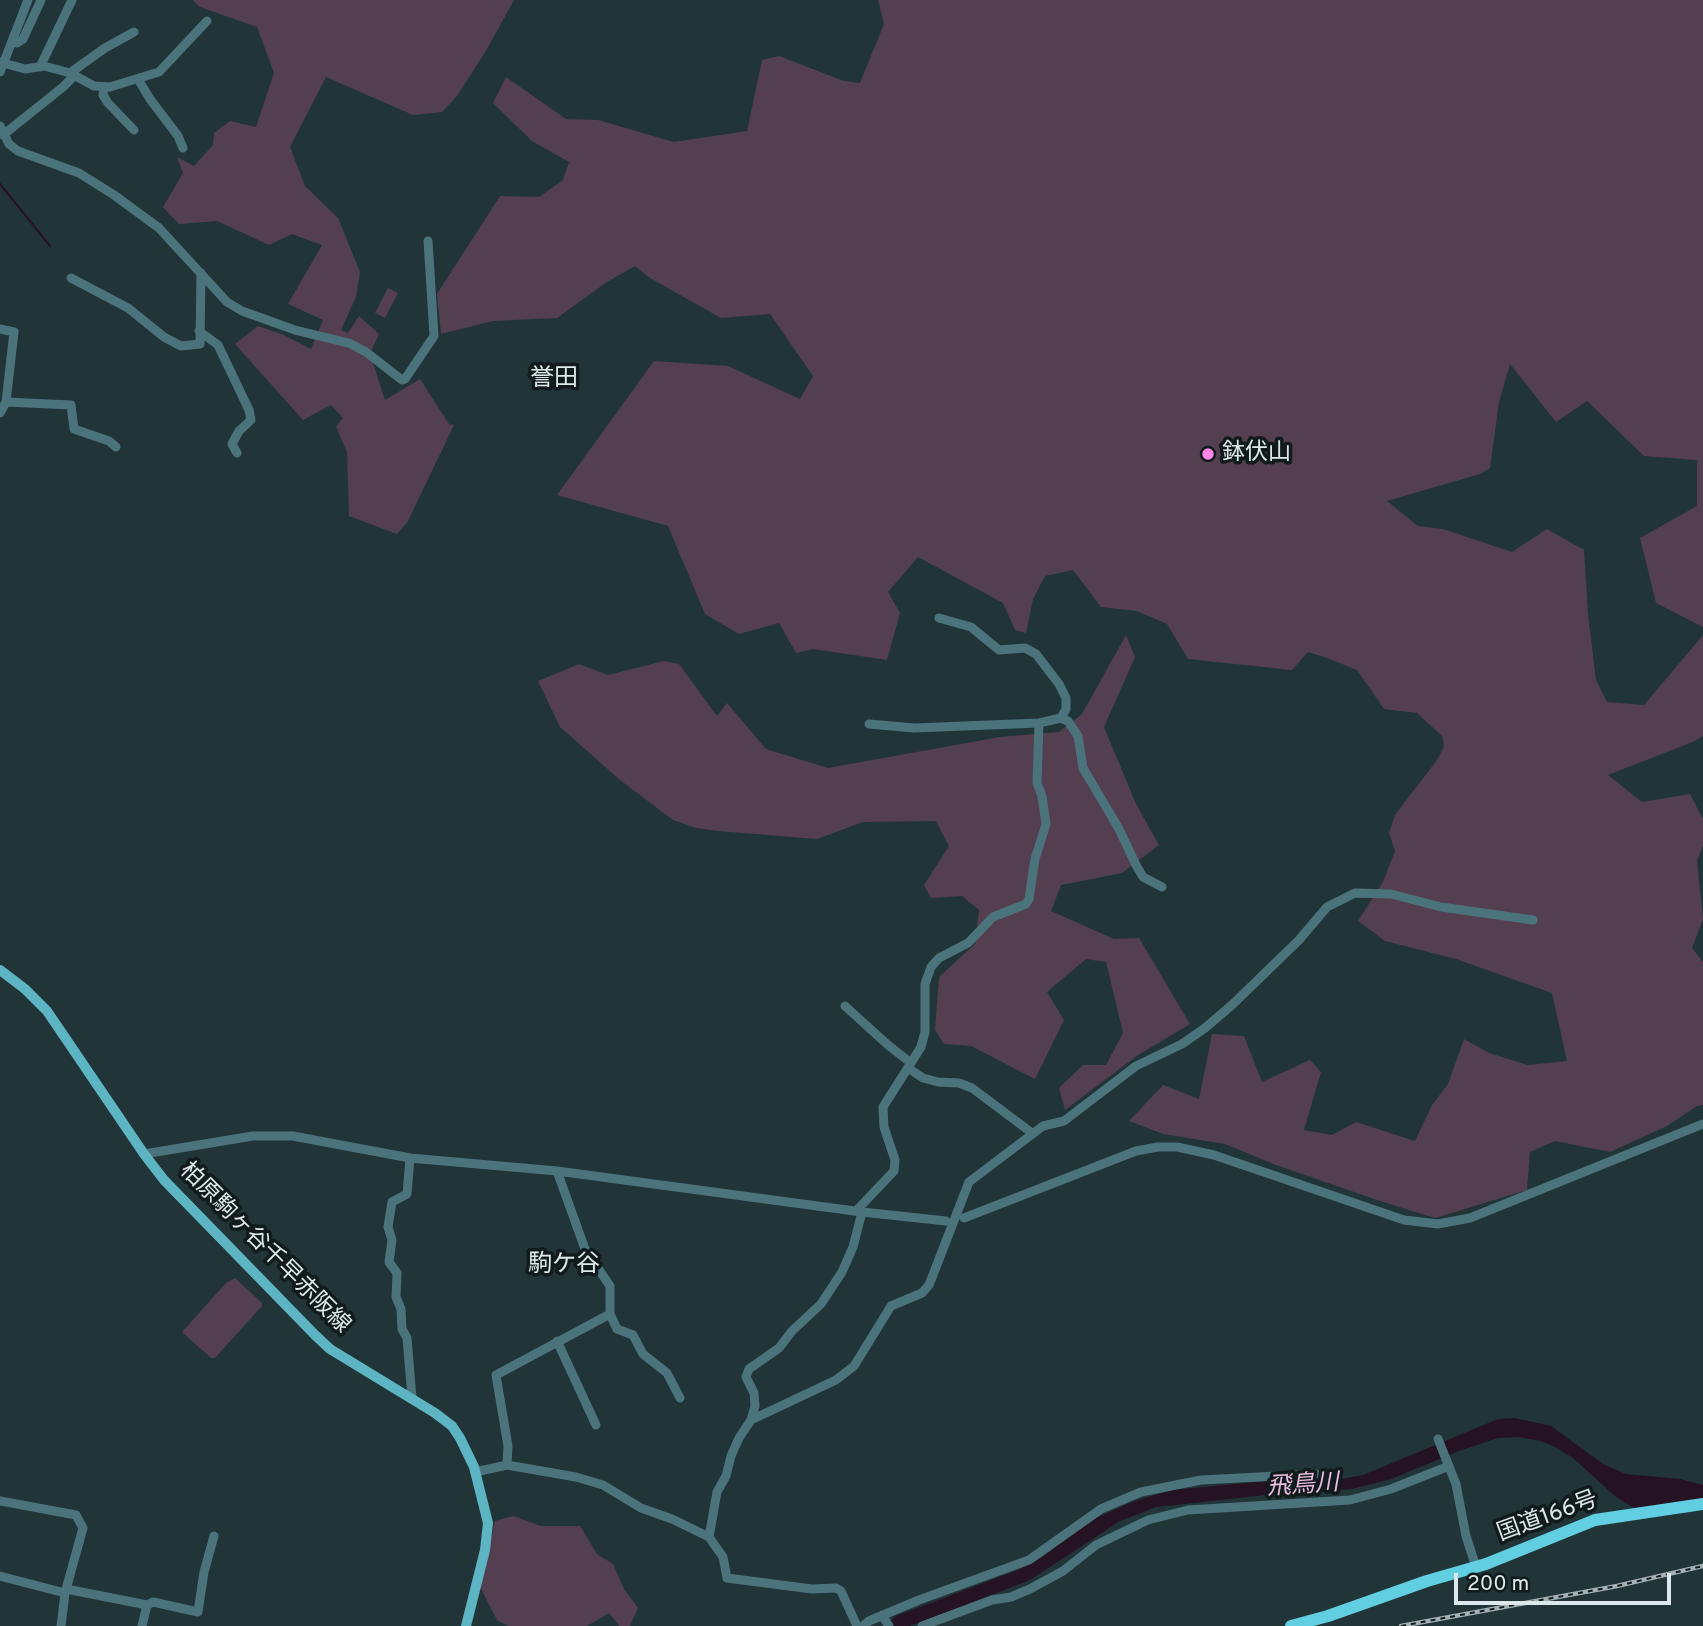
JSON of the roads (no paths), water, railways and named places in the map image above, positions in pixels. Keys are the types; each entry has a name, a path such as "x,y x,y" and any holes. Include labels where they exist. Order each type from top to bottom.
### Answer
{"highway":[{"name":"国道166号","path":"1291,1626 1476,1567 1595,1520 1703,1504"}],"main road":[{"name":"柏原駒ヶ谷千早赤阪線","path":"0,970 25,989 47,1011 144,1154 195,1213 330,1349 412,1398 452,1426 475,1472 488,1523 485,1550 466,1626"}],"street":[{"path":"28,0 1,66 25,69 40,67 72,74 94,86 110,88 159,72 207,21"},
{"path":"12,41 17,43 23,39 41,0"},
{"path":"40,67 72,0"},
{"path":"134,32 105,48 72,74 63,87 2,130 9,144 18,151 79,173 114,195 168,236 228,302 242,311 295,330 349,342 402,380 434,336 428,241"},
{"path":"138,79 149,99 185,145"},
{"path":"104,87 103,95 108,103 134,130"},
{"path":"71,278 128,308 173,343 181,346 200,345 201,273"},
{"path":"0,329 14,332 6,402 0,413"},
{"path":"199,331 218,345 249,410 251,420 239,431 232,444 237,453"},
{"path":"6,402 71,405 74,429 109,441 116,447"},
{"path":"939,618 971,627 999,650 1025,648 1036,654 1059,684 1066,698 1066,709 1061,718"},
{"path":"869,724 914,728 1039,723 1061,718 1068,721 1078,736 1083,768 1119,829 1143,877 1162,887"},
{"path":"709,1537 717,1492 726,1476 730,1456 738,1438 751,1420 755,1406 754,1393 746,1377 749,1369 779,1348 792,1331 821,1304 842,1272 853,1247 859,1212 894,1171 895,1160 884,1127 883,1107 924,1040 925,984 932,967 939,958 968,943 993,917 1026,904 1029,899 1035,859 1046,824 1037,783 1039,723"},
{"path":"751,1420 836,1380 854,1366 891,1306 922,1293 929,1285 969,1181 1032,1133 1043,1126 1065,1121 1136,1066 1182,1044 1205,1028 1299,940 1327,907 1356,893 1391,894 1441,907 1533,920"},
{"path":"845,1006 923,1078 959,1083 972,1088 1032,1133"},
{"path":"964,1218 1136,1151 1177,1147 1214,1155 1404,1220 1438,1224 1470,1218 1703,1124"},
{"path":"144,1154 253,1136 312,1138 338,1146 410,1158 558,1171 859,1212 946,1221"},
{"path":"410,1158 407,1194 392,1202 388,1227 392,1240 389,1262 397,1273 396,1297 401,1309 402,1329 407,1338 412,1398"},
{"path":"558,1171 585,1249 610,1286 610,1314 617,1329 633,1335 643,1354 667,1373 680,1398"},
{"path":"507,1465 508,1446 496,1375 610,1314"},
{"path":"557,1341 596,1425"},
{"path":"1438,1441 1456,1484 1466,1536 1476,1567"},
{"path":"922,1626 992,1600 1030,1590 1063,1571 1096,1545 1148,1520 1188,1510 1350,1500 1391,1489 1447,1462"},
{"path":"475,1472 507,1465 576,1477 603,1485 641,1508 673,1519 709,1537 723,1557 727,1578 812,1589 836,1588 841,1591 857,1626"},
{"path":"863,1626 886,1621 1029,1560 1101,1509 1141,1492 1201,1480 1317,1474"},
{"path":"0,1501 76,1515 83,1528 66,1591 61,1626"},
{"path":"0,1576 66,1591 147,1605 153,1602 198,1612 204,1572 214,1536"},
{"path":"142,1626 147,1605"}],"water":[{"name":"飛鳥川","path":"1515,1418 1551,1426 1603,1464 1626,1474 1680,1479 1703,1485 1703,1499 1634,1508 1616,1497 1573,1458 1557,1448 1541,1441 1518,1437 1498,1438 1391,1479 1352,1489 1284,1493 1156,1507 1120,1521 1030,1580 910,1626 884,1626 896,1616 1018,1570 1042,1557 1096,1518 1132,1502 1171,1490 1289,1479 1336,1480 1363,1475 1498,1419"}],"waterway":[{"path":"0,184 50,246"}],"railway":[{"path":"1401,1626 1617,1586 1703,1566"}],"place":[{"name":"鉢伏山","path":"1208,454"}],"district":[{"name":"誉田","path":"554,380"},
{"name":"駒ケ谷","path":"564,1266"}]}
